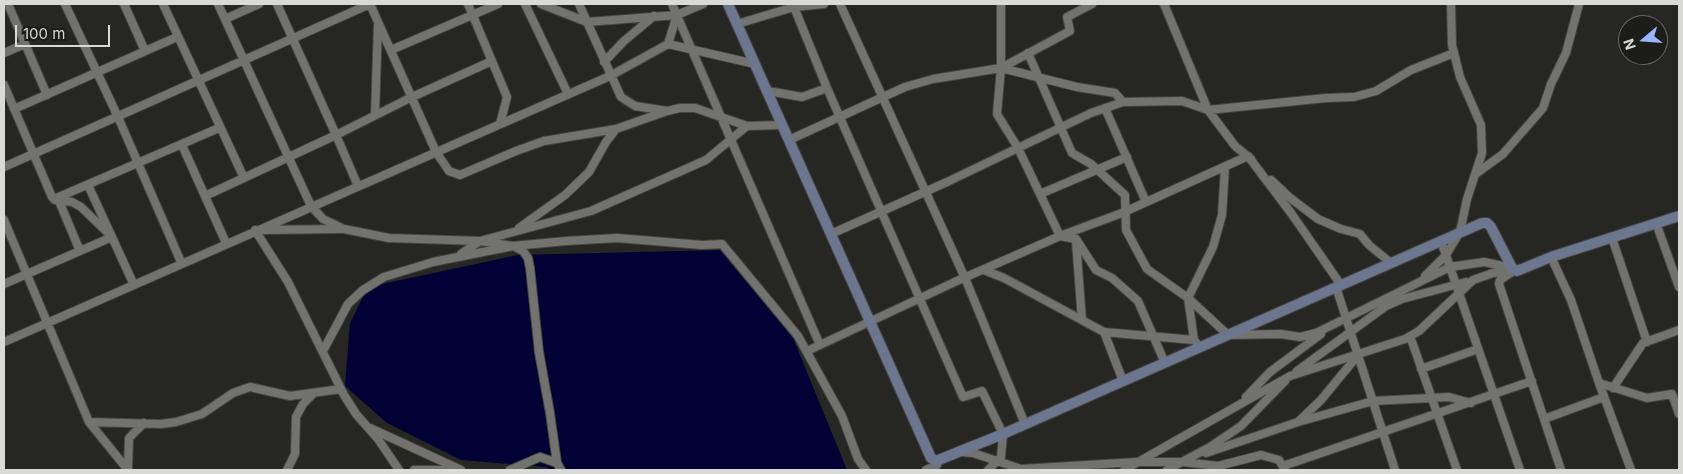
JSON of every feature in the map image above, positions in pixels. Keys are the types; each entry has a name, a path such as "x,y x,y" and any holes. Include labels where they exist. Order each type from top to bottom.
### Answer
{"street":[{"path":"8,4 47,95"},
{"path":"65,4 118,117 181,262"},
{"path":"124,4 145,51"},
{"path":"163,4 197,81 244,178"},
{"path":"218,4 311,206 322,219 344,229"},
{"path":"225,19 259,4"},
{"path":"277,4 358,186"},
{"path":"4,167 370,4 436,152 449,170 460,176 516,150 544,141 616,129 667,111 695,108 747,126 782,125"},
{"path":"468,4 507,97 500,124"},
{"path":"391,50 498,4"},
{"path":"525,4 568,94"},
{"path":"541,4 588,22 655,15 676,15 703,4"},
{"path":"579,4 620,96 635,106 667,111"},
{"path":"672,4 820,345"},
{"path":"728,4 931,458 937,465"},
{"path":"737,24 794,6 824,4"},
{"path":"840,4 881,98 965,278 1025,424"},
{"path":"1001,4 1002,68 997,114 1018,148 1060,236"},
{"path":"789,140 905,87 933,79 1002,68 1070,30 1067,17 1092,4"},
{"path":"1164,4 1208,110 1235,146 1248,156 1289,197 1318,219 1341,229 1360,234 1368,245 1391,263"},
{"path":"1402,299 1446,255 1460,232 1467,198 1482,153 1482,132 1479,119 1460,77 1450,35 1451,4"},
{"path":"1475,174 1503,154 1543,108 1551,84 1566,53 1579,4"},
{"path":"794,6 827,88 963,397 982,391 1003,434 1001,457 988,470"},
{"path":"604,62 624,41 655,15"},
{"path":"668,44 676,15"},
{"path":"374,115 378,22"},
{"path":"14,109 177,36"},
{"path":"4,53 25,44"},
{"path":"4,342 48,324 181,262 610,76 668,44 755,64"},
{"path":"1028,53 1072,153 1097,170 1125,195 1126,230 1148,269 1188,298 1228,335 1281,334 1300,337 1316,333 1450,267 1484,262 1513,269"},
{"path":"831,234 1061,127 1123,102 1182,101 1208,110 1354,97 1376,92 1411,70 1454,53"},
{"path":"205,196 492,61"},
{"path":"1002,68 1077,87 1115,92 1123,102"},
{"path":"4,85 33,154 57,200 80,251"},
{"path":"768,91 802,96 827,88"},
{"path":"1105,108 1146,202"},
{"path":"457,257 480,241 591,212 706,160 747,126"},
{"path":"57,200 88,184 219,128"},
{"path":"514,232 565,195 590,172 606,142 616,129"},
{"path":"182,145 226,243"},
{"path":"807,351 965,278 1060,236 1125,212 1248,156"},
{"path":"1248,156 1291,212 1338,286 1342,319 1350,332 1395,470"},
{"path":"1040,194 1127,157"},
{"path":"1197,343 1188,298 1213,246 1222,215 1225,167"},
{"path":"88,184 134,285"},
{"path":"57,200 72,202 81,207 112,237"},
{"path":"1124,470 1290,376 1386,306 1402,299 1457,288 1493,273 1513,269 1679,216"},
{"path":"4,220 89,422 128,470"},
{"path":"926,470 961,452 1165,363 1197,343 1228,335 1482,223 1487,223 1513,269"},
{"path":"1656,223 1679,287"},
{"path":"255,230 344,229 389,238 480,241 514,246 523,251 530,268 539,352 559,467"},
{"path":"255,230 288,282 324,351 341,389 356,414 399,470"},
{"path":"1060,236 1076,239 1096,270 1112,278 1138,301 1165,363"},
{"path":"4,284 112,237"},
{"path":"324,351 348,304 363,290 384,277 457,257 514,246 617,238 702,245 722,244 776,309 807,351 842,416 858,459 866,470"},
{"path":"1612,238 1646,342"},
{"path":"1076,239 1082,320"},
{"path":"1441,241 1520,470"},
{"path":"1551,257 1571,300 1631,470"},
{"path":"1513,269 1500,280 1499,284 1562,470"},
{"path":"984,270 1004,278 1104,332 1154,336 1197,343"},
{"path":"1167,470 1187,460 1241,426 1290,376 1346,357 1358,355 1420,331 1457,288"},
{"path":"1240,403 1270,372 1342,319"},
{"path":"1613,388 1643,343 1679,330"},
{"path":"1104,332 1123,381"},
{"path":"1410,336 1457,470"},
{"path":"1421,369 1478,349"},
{"path":"1298,422 1321,400 1358,355"},
{"path":"961,452 973,452 996,462 1021,469 1187,460 1218,466 1261,455 1280,460 1284,468 1532,381"},
{"path":"1599,383 1647,398 1676,393 1679,414"},
{"path":"89,422 168,423 197,416 233,393 250,387 290,396 341,389"},
{"path":"287,470 294,454 295,421 298,412 306,400 314,394"},
{"path":"1187,460 1298,422 1373,401 1449,397 1470,403"},
{"path":"1544,419 1604,398"},
{"path":"128,470 129,438 144,423"},
{"path":"366,426 461,470"},
{"path":"510,470 540,458 559,467"},
{"path":"414,470 449,470"}],"shaded area":[{"path":"720,250 793,338 847,470 550,470 546,467 461,460 387,423 345,386 350,323 368,287 518,255"}]}
